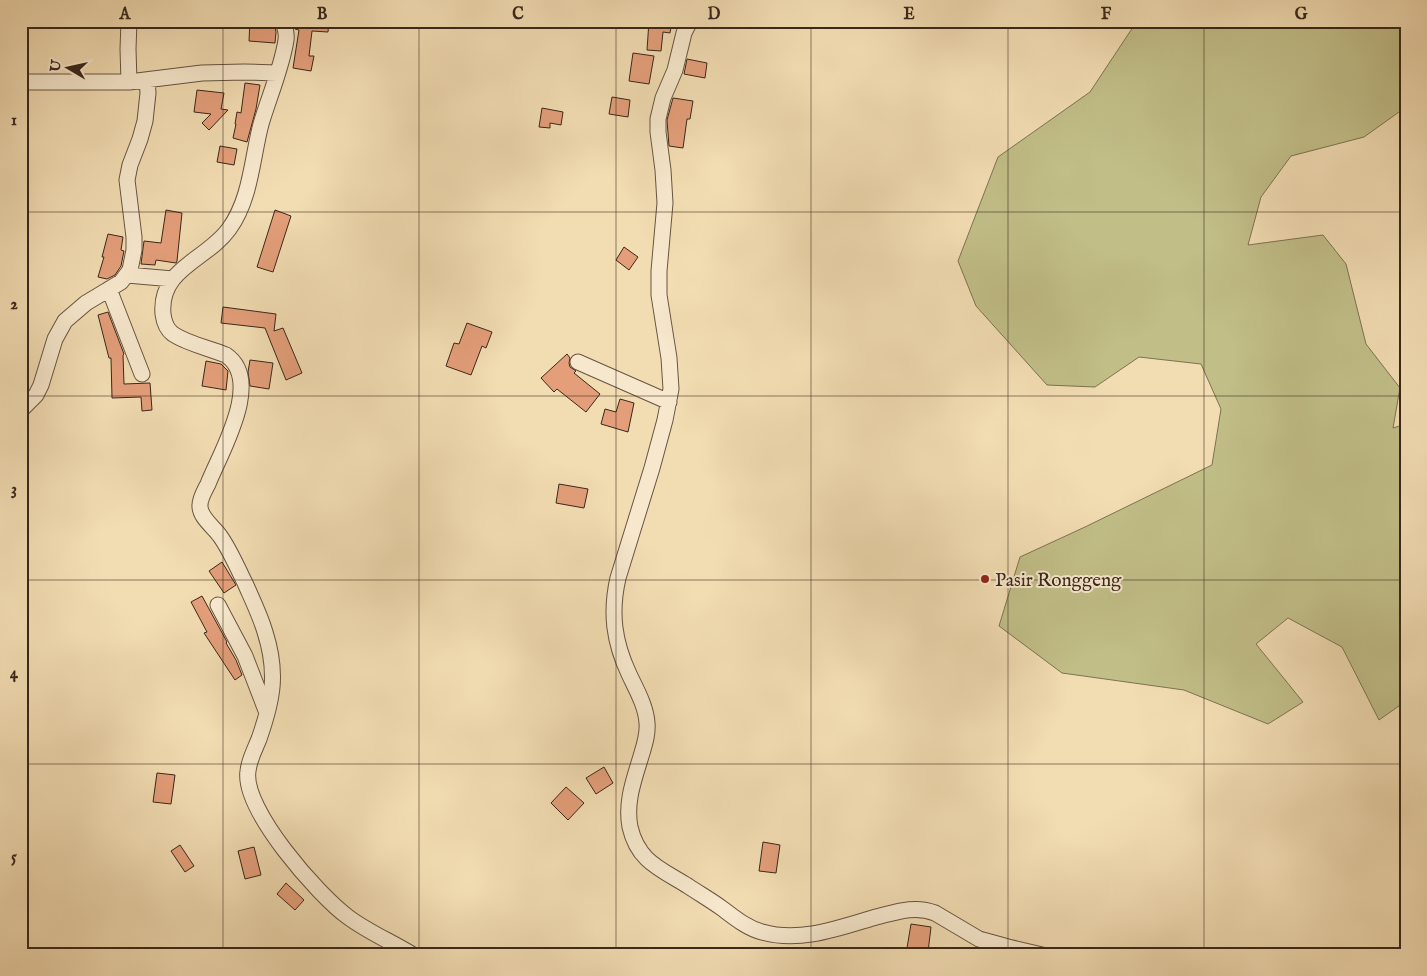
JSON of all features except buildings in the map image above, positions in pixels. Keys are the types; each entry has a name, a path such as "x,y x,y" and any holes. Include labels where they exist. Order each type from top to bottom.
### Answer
{"street":[{"path":"129,21 129,82"},
{"path":"283,21 286,37 282,58 260,127 245,193 237,214 223,236 187,264 173,279 165,291 162,302 164,318 167,328 176,336 226,355 235,363 239,373 240,394 236,416 205,490 200,507 202,514 227,546 263,626 271,650 273,680 267,713 249,763 247,774 252,796 266,823 314,885 348,917 414,955"},
{"path":"690,21 684,33 675,70 663,98 658,119 665,203 659,271 659,295 671,374 671,389 652,468 614,593 616,639 620,654 638,694 647,722 647,736 629,800 630,825 635,842 646,860 745,925 762,933 781,936 812,934 901,910 919,909 935,913 980,939 1042,955"},
{"path":"21,82 129,82 202,73 277,73"},
{"path":"21,410 36,395 41,386 61,327 86,303 121,282 127,274 132,261 134,236 127,180 130,165 145,121 148,94 147,80"},
{"path":"127,274 173,279"},
{"path":"109,289 142,374"},
{"path":"578,362 668,402"},
{"path":"218,605 245,656 267,713"}],"shaded area":[{"path":"1137,21 1406,21 1406,107 1364,137 1291,156 1261,197 1248,245 1323,235 1346,264 1366,344 1400,388 1393,428 1406,424 1406,701 1379,720 1342,647 1288,618 1256,644 1303,702 1268,724 1184,690 1062,673 999,626 1020,557 1212,465 1221,409 1201,364 1139,357 1095,387 1047,385 976,306 958,261 998,157 1090,92"}],"place":[{"name":"Pasir Ronggeng","path":"985,579"}]}
